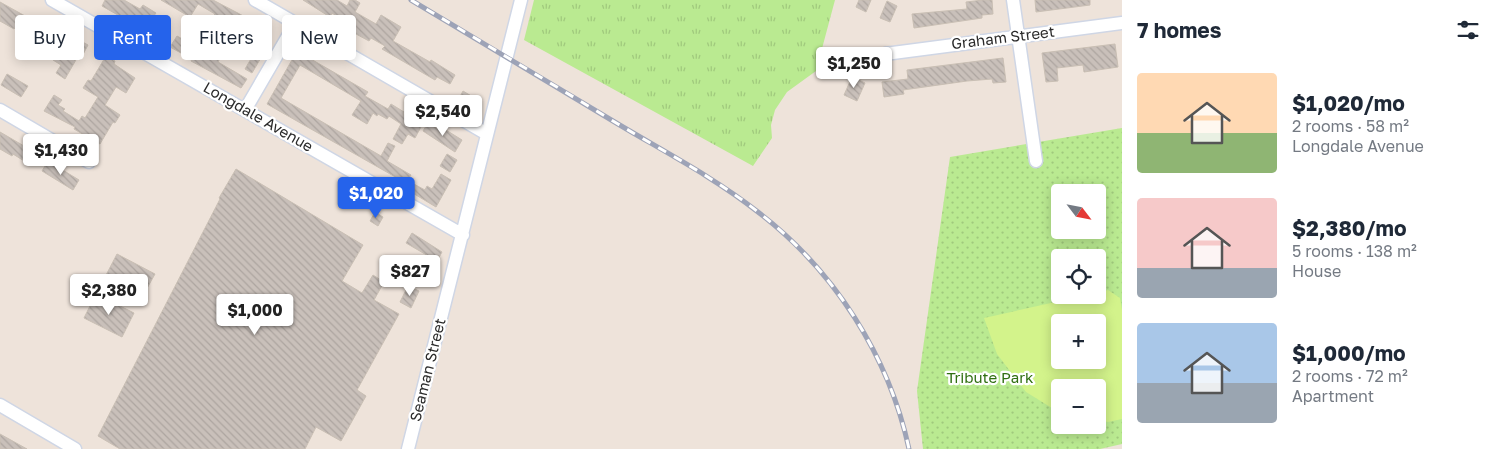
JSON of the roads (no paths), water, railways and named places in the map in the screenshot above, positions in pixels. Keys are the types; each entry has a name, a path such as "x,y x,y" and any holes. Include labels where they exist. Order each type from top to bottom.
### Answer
{"street":[{"name":"Longdale Avenue","path":"52,0 463,235"},
{"path":"255,0 282,17"},
{"name":"Seaman Street","path":"408,449 521,0"},
{"path":"1013,0 1036,161"},
{"name":"Graham Street","path":"885,54 1122,23"},
{"path":"245,110 282,45"},
{"path":"356,60 486,134"},
{"path":"0,110 89,162"},
{"path":"0,405 75,449"}],"railway":[{"path":"411,0 707,177 742,200 785,235 811,260 834,288 872,348 888,381 900,414 909,449"}],"park label":[{"name":"Tribute Park","path":"990,378"}]}
